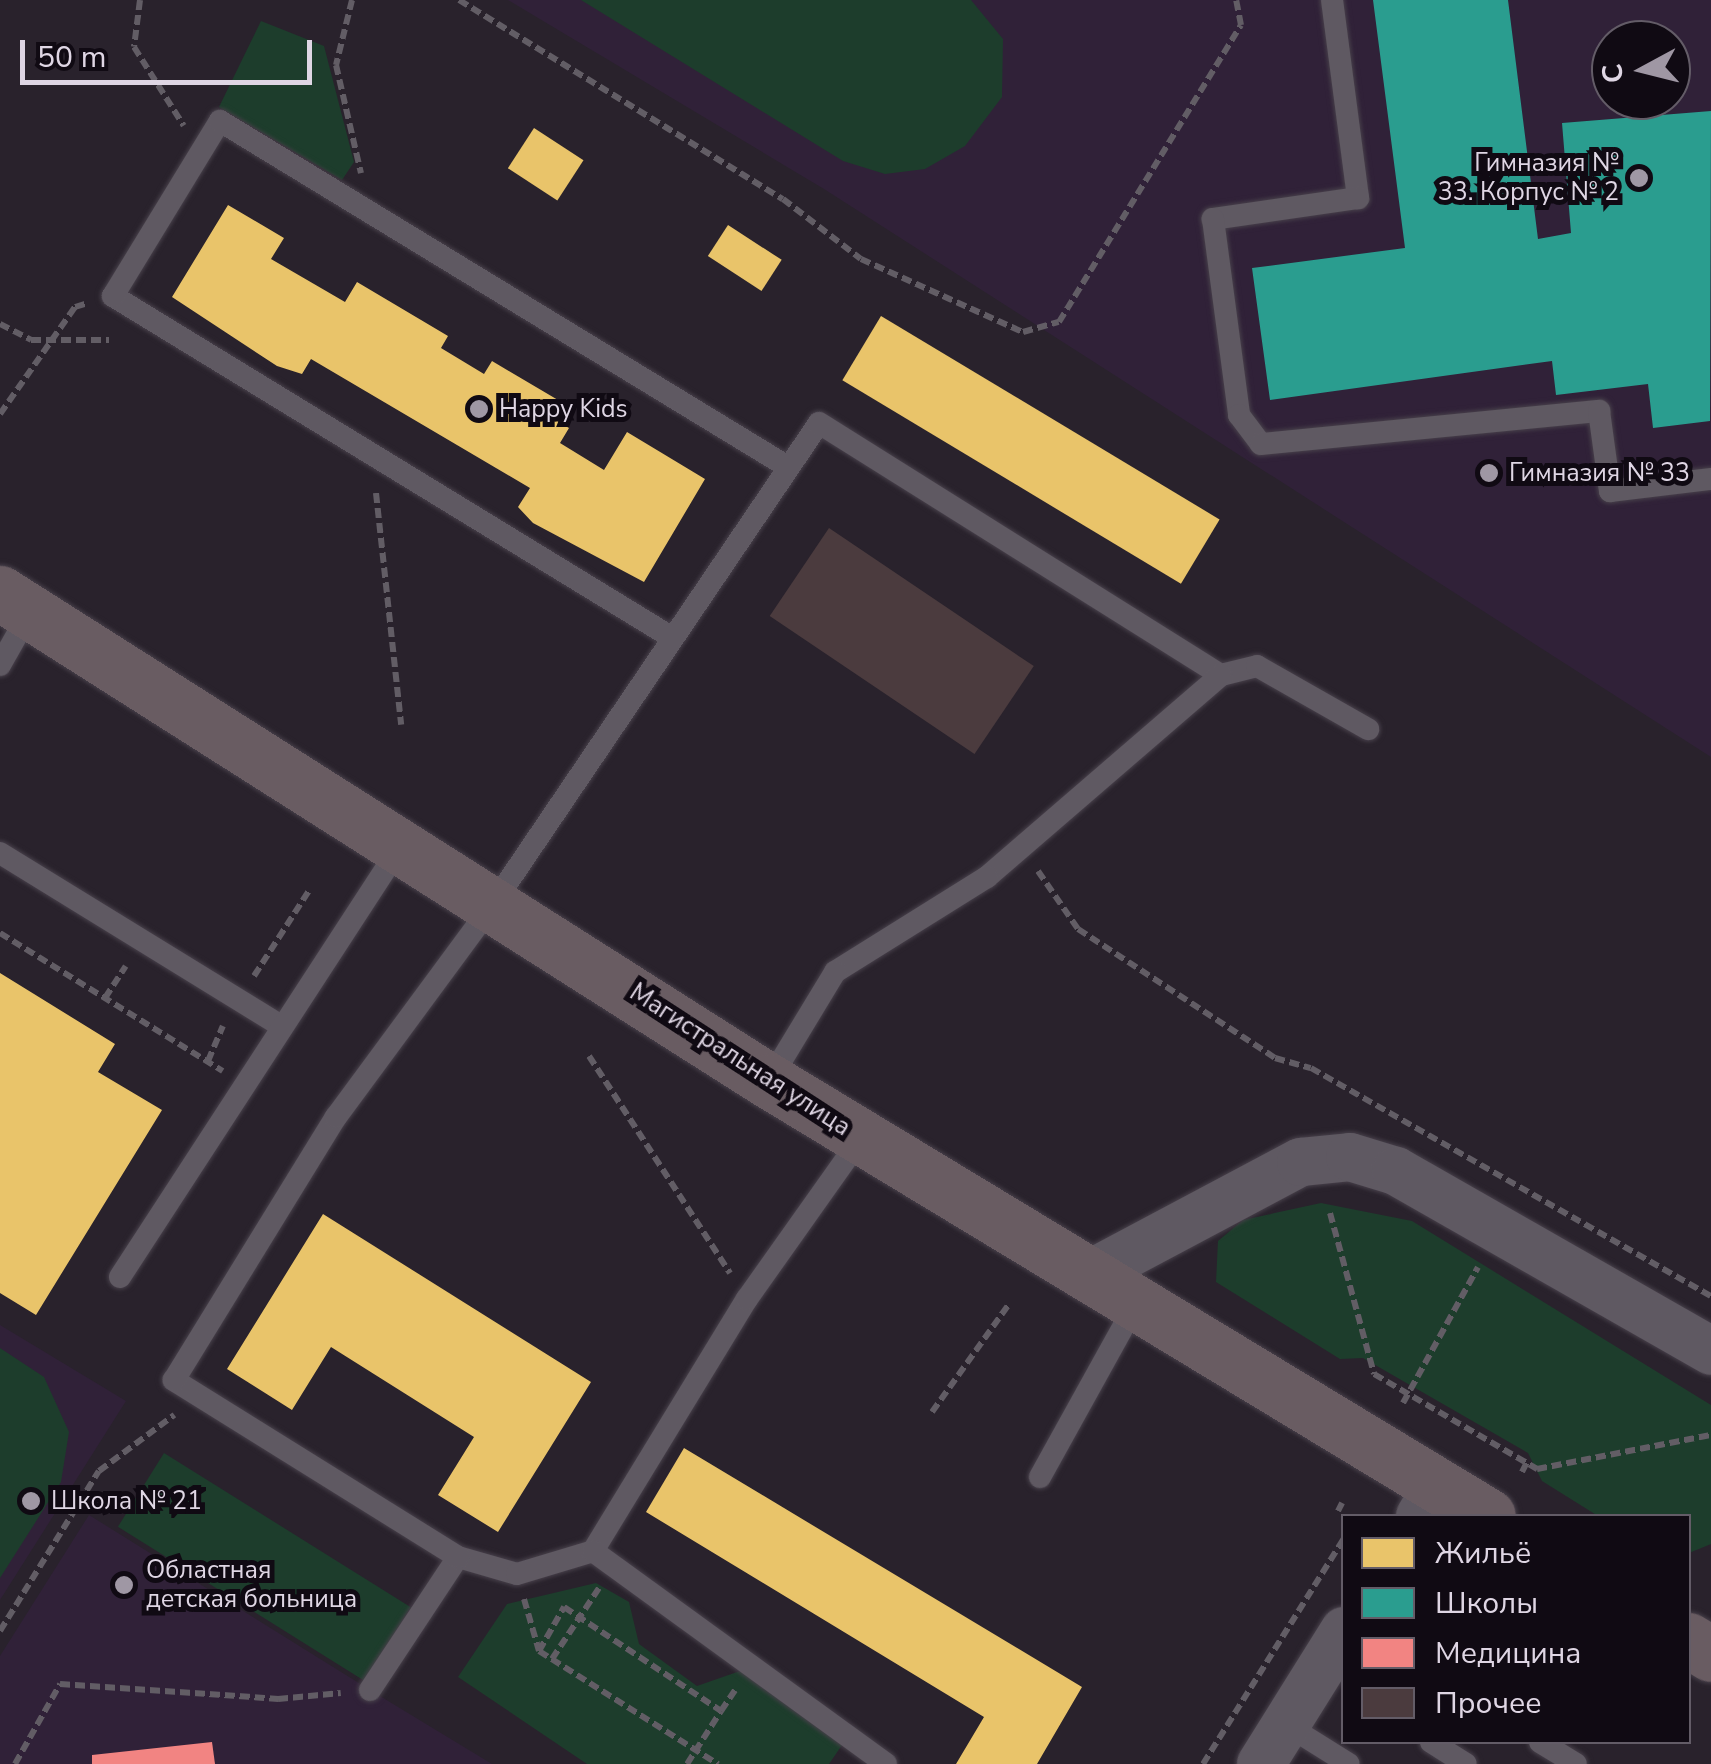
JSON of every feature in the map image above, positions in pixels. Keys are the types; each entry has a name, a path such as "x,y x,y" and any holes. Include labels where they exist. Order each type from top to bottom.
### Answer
{"highway":[{"name":"Магистральная улица","path":"15,603 495,901 770,1082 1137,1302 1429,1501 1480,1514"}],"street":[{"path":"1090,1274 1301,1162 1350,1157 1396,1171 1711,1351"},
{"path":"1261,1764 1285,1724 1335,1662"}],"lane":[{"path":"1332,0 1358,198 1213,219 1239,415 1261,444 1599,410 1610,491 1711,479"},
{"path":"671,637 113,296 220,121 788,467"},
{"path":"861,1138 747,1299 593,1552 518,1574 458,1557 174,1380 336,1117 495,901 819,423 1221,675"},
{"path":"0,665 15,603"},
{"path":"770,1082 835,972 987,877 1221,675 1258,666 1368,729"},
{"path":"120,1277 402,844"},
{"path":"0,853 281,1026"},
{"path":"1040,1477 1137,1302"},
{"path":"593,1552 886,1764"},
{"path":"370,1690 458,1557"},
{"path":"1285,1724 1349,1764"},
{"path":"1434,1744 1466,1764"},
{"path":"1543,1744 1576,1764"}],"path":[{"path":"140,0 134,47 201,152"},
{"path":"352,0 336,65 371,213"},
{"path":"459,0 783,199 860,259 1023,332 1058,322 1240,25 1236,0"},
{"path":"0,414 75,307 113,296"},
{"path":"0,324 31,340 109,340"},
{"path":"371,454 401,725"},
{"path":"1048,886 1078,929 1275,1058 1311,1068 1711,1296"},
{"path":"224,1024 310,889"},
{"path":"0,933 245,1085"},
{"path":"104,998 128,962"},
{"path":"589,1056 747,1299"},
{"path":"1330,1213 1374,1374 1408,1394 1537,1469 1711,1435"},
{"path":"1403,1403 1485,1252"},
{"path":"932,1412 1010,1304"},
{"path":"0,1631 100,1471 197,1394"},
{"path":"1522,1472 1527,1462"},
{"path":"1203,1764 1341,1543"},
{"path":"552,1659 614,1567"},
{"path":"518,1574 539,1651 718,1764"},
{"path":"539,1651 564,1608 720,1712"},
{"path":"687,1764 752,1664"},
{"path":"15,1764 60,1684 278,1699 370,1690"}],"shaded area":[{"name":"Гимназия № 33","path":"508,0 1711,0 1711,757 824,189"},
{"name":"Школа № 21","path":"0,1325 126,1401 0,1600"},
{"name":"Областная детская больница","path":"89,1515 492,1764 0,1764 0,1656"}],"green space":[{"path":"581,0 971,0 1003,39 1002,97 965,146 925,169 885,174 843,161"},
{"path":"261,21 324,46 354,162 342,180 219,107"},
{"path":"1321,1203 1412,1221 1711,1405 1711,1544 1691,1552 1691,1514 1595,1514 1542,1481 1528,1453 1363,1358 1340,1359 1216,1282 1218,1241 1243,1220"},
{"path":"0,1348 44,1377 69,1432 61,1482 0,1578"},
{"path":"164,1453 411,1607 365,1681 118,1527"},
{"path":"596,1583 629,1602 639,1644 697,1686 740,1671 842,1745 829,1764 587,1764 458,1677 507,1604"}],"building: Жильё":[{"path":"534,128 583,160 557,200 508,168"},
{"path":"228,205 284,238 271,259 345,302 357,282 448,336 441,348 484,374 492,361 558,400 548,416 569,428 560,443 604,470 627,432 705,479 644,582 533,523 518,507 530,488 311,359 302,374 277,366 172,297"},
{"path":"728,225 782,260 762,291 708,256"},
{"path":"881,316 1220,519 1181,584 842,380"},
{"path":"0,973 115,1044 98,1072 162,1110 36,1315 0,1293"},
{"path":"323,1214 591,1382 498,1532 438,1495 474,1437 331,1347 292,1410 227,1369"},
{"path":"684,1448 1082,1687 1037,1764 956,1764 984,1717 646,1512"}],"building: Школы":[{"name":"Гимназия № 33. Корпус № 2","path":"1373,0 1508,0 1538,239 1571,233 1562,123 1691,120 1691,113 1711,111 1710,421 1653,428 1648,384 1556,395 1552,361 1270,400 1252,268 1405,248"}],"building: Медицина":[{"path":"212,1742 215,1764 92,1764 92,1755"}],"building: Прочее":[{"path":"829,528 1034,666 974,754 770,616"}],"place":[{"name":"Гимназия № 33. Корпус № 2","path":"1639,178"},
{"name":"Happy Kids","path":"479,409"},
{"name":"Гимназия № 33","path":"1489,473"},
{"name":"Школа № 21","path":"31,1501"},
{"name":"Областная детская больница","path":"124,1585"}]}
